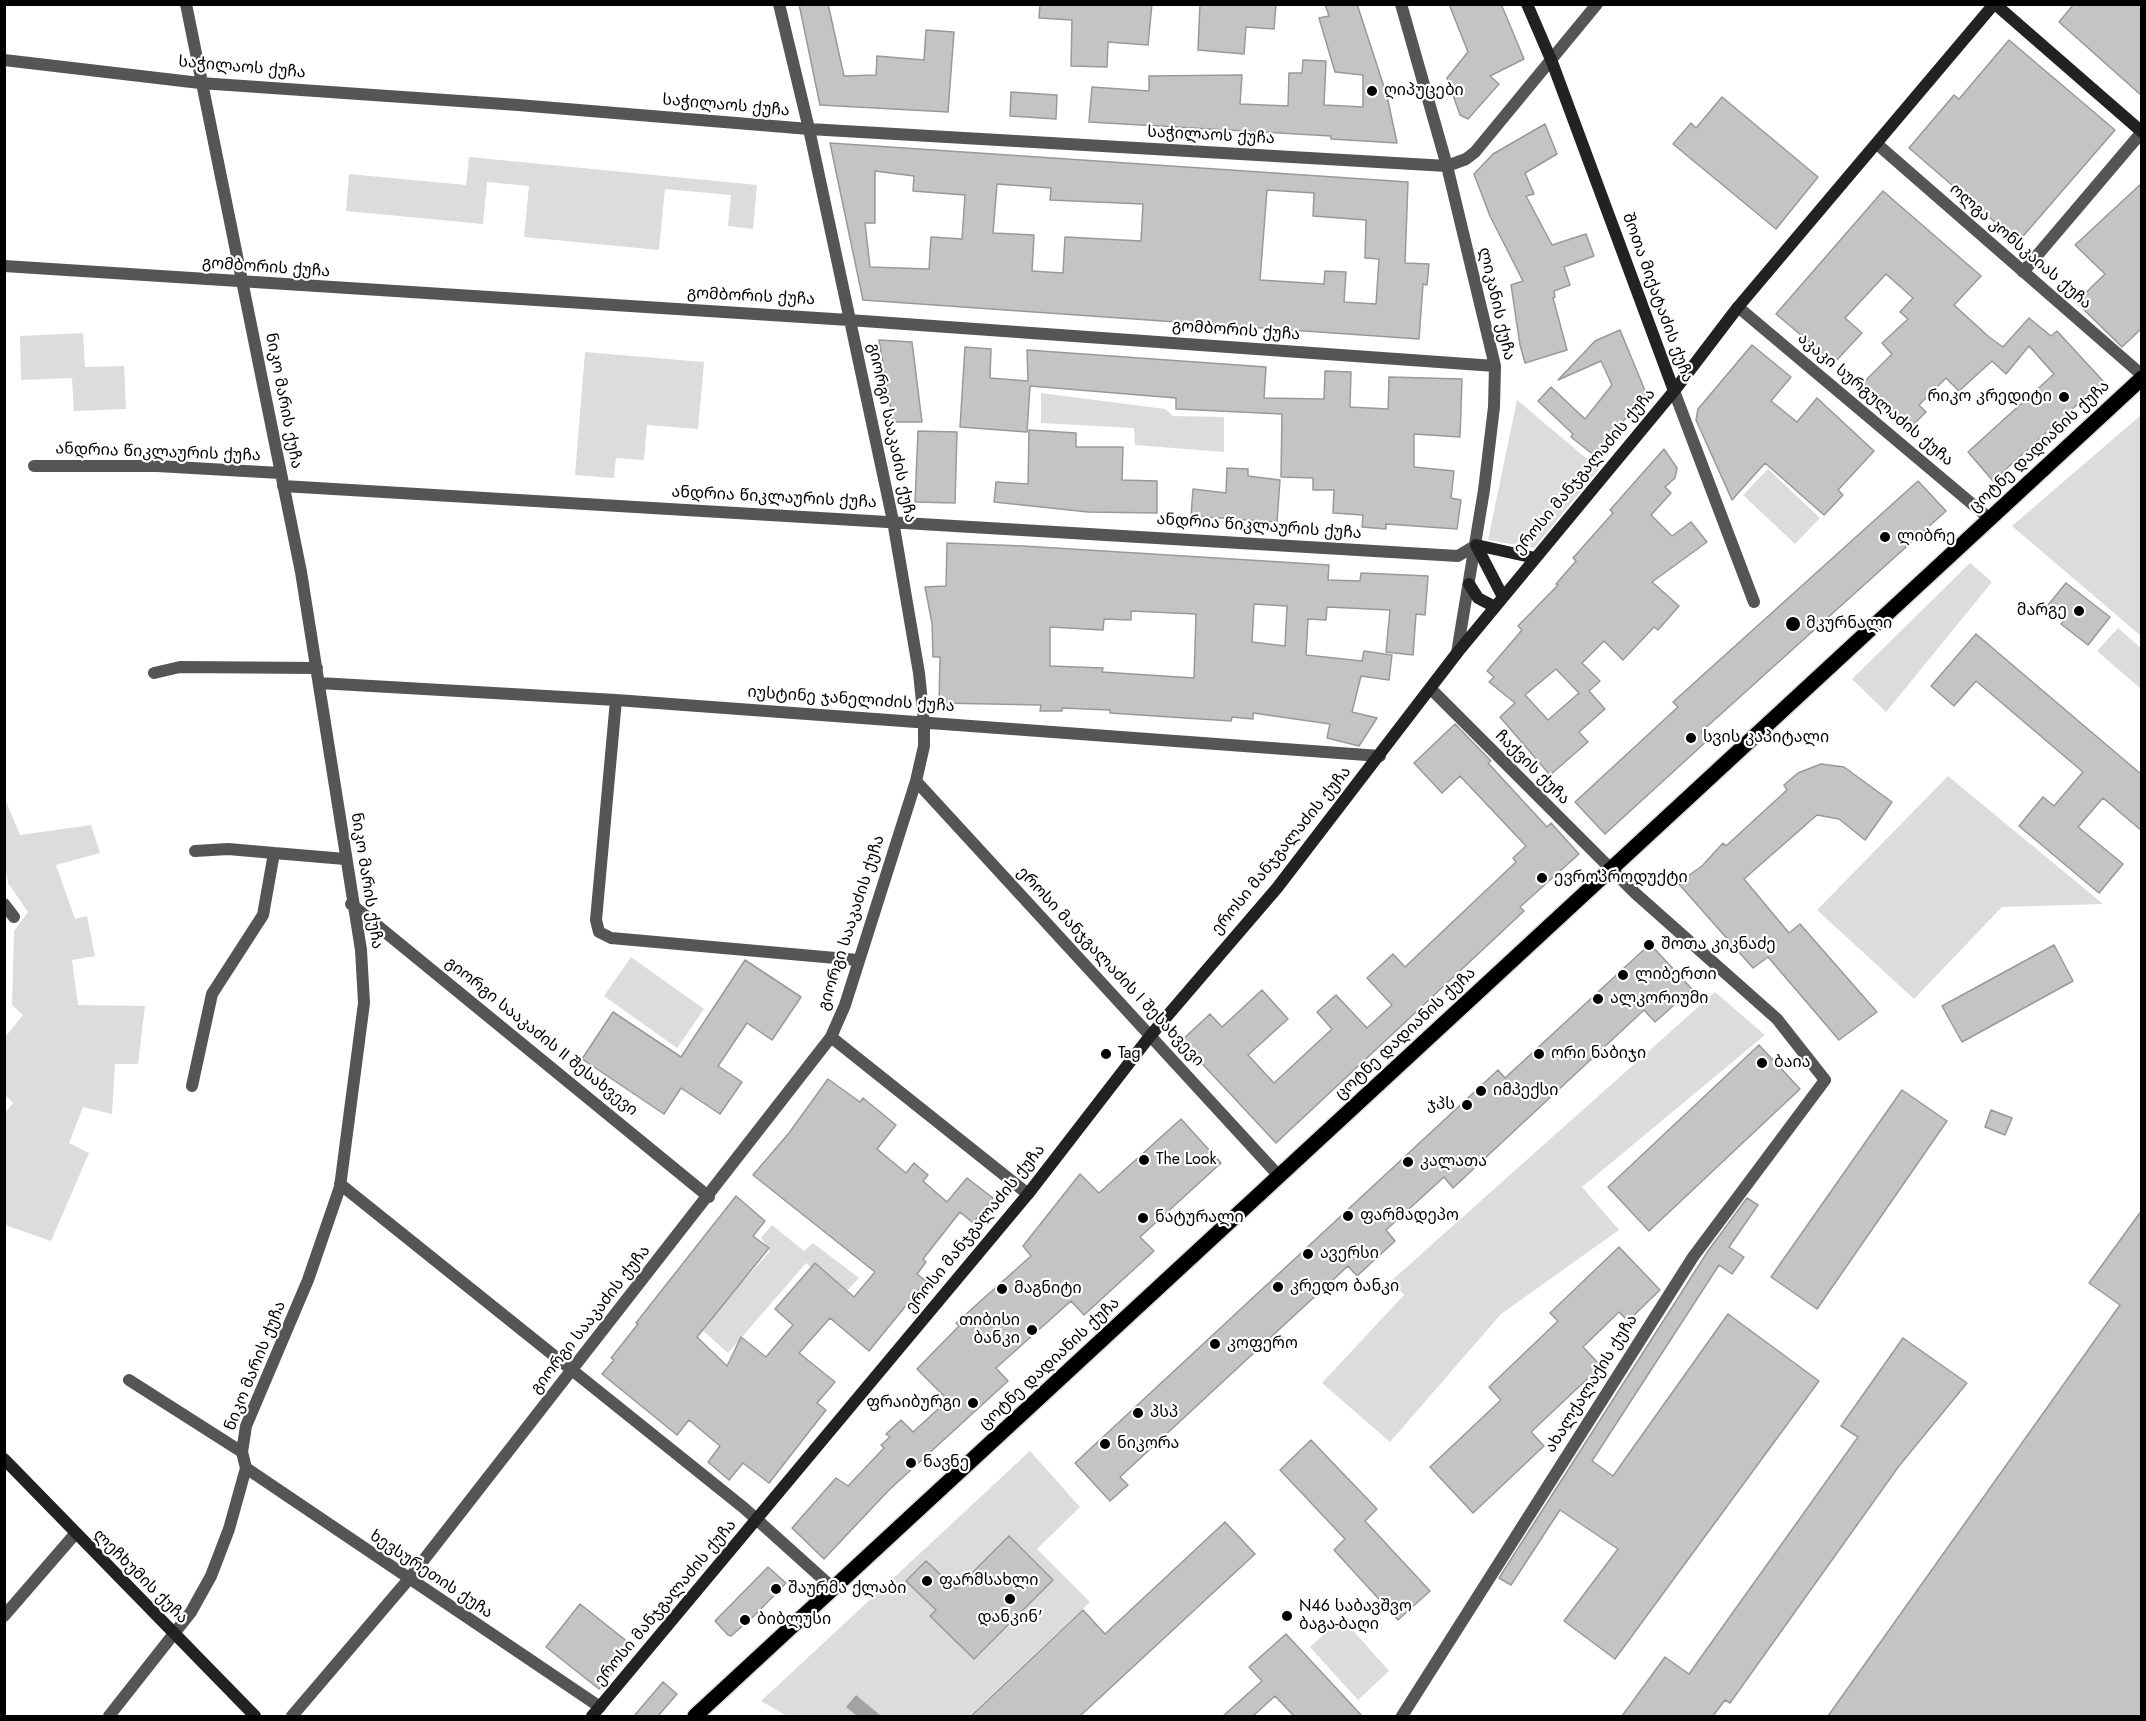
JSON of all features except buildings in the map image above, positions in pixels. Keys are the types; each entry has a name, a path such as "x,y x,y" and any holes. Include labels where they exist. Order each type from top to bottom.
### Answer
{"main road":[{"name":"ცოტნე დადიანის ქუჩა","path":"695,1716 2142,376"}],"street":[{"name":"ნიკო მარის ქუჩა","path":"109,1716 175,1636 210,1576 229,1529 246,1468 242,1452 246,1426 308,1280 340,1184 364,1003 360,950 351,904 317,668 282,479 200,83 186,4"},
{"name":"გიორგი სააკაძის ქუჩა","path":"292,1716 408,1580 709,1197 831,1037 845,1005 916,781 924,746 924,722 919,673 893,521 809,129 779,4"},
{"name":"ლიკანის ქუჩა","path":"1401,4 1447,166 1495,366 1494,407 1476,545 1457,653"},
{"name":"შოთა მიქატაძის ქუჩა","path":"1527,4 1551,62 1754,602"},
{"path":"1447,166 1466,159 1475,152 1597,4"},
{"path":"1995,4 2142,132 2023,272"},
{"name":"ეროსი მანჯგალაძის ქუჩა","path":"596,1712 759,1520 1028,1194 1150,1036 1277,888 1457,653 1674,391 1738,307 1995,4"},
{"name":"საჭილაოს ქუჩა","path":"4,60 200,83 507,104 809,129 1447,166"},
{"name":"ოლგა კონსკაიას ქუჩა","path":"1877,144 2142,376"},
{"name":"გომბორის ქუჩა","path":"4,266 849,320 1495,366"},
{"name":"აკაკი სურგულაძის ქუჩა","path":"1738,307 1990,519"},
{"name":"ანდრია წიკლაურის ქუჩა","path":"34,466 158,466 282,479 893,521 1458,556 1476,545"},
{"path":"1476,545 1535,558"},
{"path":"1476,545 1503,597"},
{"path":"1469,584 1478,598 1495,607"},
{"path":"154,673 180,666 317,668"},
{"name":"იუსტინე ჯანელიძის ქუჩა","path":"319,683 616,700 1380,756"},
{"name":"ჩაქვის ქუჩა","path":"1431,689 1660,917 1777,1019 1826,1080"},
{"path":"616,700 596,920 599,932 611,938 858,960"},
{"name":"ეროსი მანჯგალაძის I შესახვევი","path":"916,781 1279,1176"},
{"path":"195,851 228,849 345,859"},
{"path":"192,1086 212,994 262,915 274,854"},
{"path":"4,904 14,918"},
{"name":"გიორგი სააკაძის II შესახვევი","path":"351,904 709,1197"},
{"path":"831,1037 1028,1194"},
{"name":"ახალქალაქის ქუჩა","path":"1402,1716 1693,1257 1826,1080"},
{"path":"340,1184 759,1520 834,1588"},
{"path":"129,1380 242,1452"},
{"name":"ლეჩხუმის ქუჩა","path":"4,1460 255,1716"},
{"name":"ხევსურეთის ქუჩა","path":"246,1468 596,1712"},
{"path":"4,1616 75,1534"}],"shaded area":[{"path":"469,157 757,185 753,229 728,226 731,195 665,189 659,250 524,237 529,186 487,182 483,224 346,211 349,174 466,185"},
{"path":"83,333 85,367 124,366 126,409 74,411 72,378 21,380 20,336"},
{"path":"585,352 704,362 698,429 647,425 644,460 616,458 614,478 575,475"},
{"path":"1041,393 1165,409 1173,416 1224,417 1224,452 1135,445 1134,428 1041,423"},
{"path":"1517,400 1599,469 1534,548 1488,540"},
{"path":"2141,415 2141,636 2012,526"},
{"path":"1768,469 1820,518 1795,544 1743,495"},
{"path":"1970,563 1992,582 1886,712 1852,679"},
{"path":"2118,628 2141,648 2141,689 2097,651"},
{"path":"1948,776 2103,904 2002,907 1914,999 1817,910"},
{"path":"5,799 20,835 91,825 100,853 56,865 75,919 87,916 95,956 72,960 78,1005 145,1006 138,1064 115,1064 112,1114 83,1107 69,1143 89,1153 51,1241 5,1225 5,1113 13,1103 5,1095 5,1037 23,1015 12,1005 14,931 28,912 8,883 4,859"},
{"path":"631,957 704,1009 677,1048 604,996"},
{"path":"1715,992 1765,1035 1582,1187 1619,1230 1501,1314 1390,1442 1322,1383 1404,1295 1391,1281"},
{"path":"772,1225 804,1251 813,1243 859,1278 843,1295 806,1263 728,1353 701,1329 770,1251 761,1238"},
{"path":"1030,1451 1080,1507 1037,1549 1090,1602 969,1716 787,1716 761,1701"},
{"path":"1342,1618 1389,1671 1358,1700 1310,1647"},
{"path":"856,1695 881,1716 857,1716 846,1707"}],"place":[{"name":"ღიპუცები","path":"1372,91"},
{"name":"რიკო კრედიტი","path":"2064,397"},
{"name":"ლიბრე","path":"1885,537"},
{"name":"მარგე","path":"2079,611"},
{"name":"მკურნალი","path":"1793,624"},
{"name":"სვის კაპიტალი","path":"1691,738"},
{"name":"ევროპროდუქტი","path":"1542,878"},
{"name":"შოთა კიკნაძე","path":"1649,945"},
{"name":"ლიბერთი","path":"1623,975"},
{"name":"ალკორიუმი","path":"1598,999"},
{"name":"Tag","path":"1106,1054"},
{"name":"ორი ნაბიჯი","path":"1539,1054"},
{"name":"ბაია","path":"1762,1063"},
{"name":"იმპექსი","path":"1481,1091"},
{"name":"ჯპს","path":"1467,1105"},
{"name":"The Look","path":"1144,1160"},
{"name":"კალათა","path":"1408,1162"},
{"name":"ფარმადეპო","path":"1348,1216"},
{"name":"ნატურალი","path":"1143,1218"},
{"name":"ავერსი","path":"1308,1254"},
{"name":"კრედო ბანკი","path":"1278,1287"},
{"name":"მაგნიტი","path":"1002,1289"},
{"name":"თიბისი ბანკი","path":"1032,1330"},
{"name":"კოფერო","path":"1215,1344"},
{"name":"ფრაიბურგი","path":"973,1403"},
{"name":"პსპ","path":"1138,1413"},
{"name":"ნიკორა","path":"1105,1444"},
{"name":"ნავნე","path":"911,1463"},
{"name":"ფარმსახლი","path":"927,1581"},
{"name":"შაურმა ქლაბი","path":"776,1589"},
{"name":"დანკინ'","path":"1010,1599"},
{"name":"N46 საბავშვო ბაგა-ბაღი","path":"1287,1616"},
{"name":"ბიბლუსი","path":"745,1620"}]}
